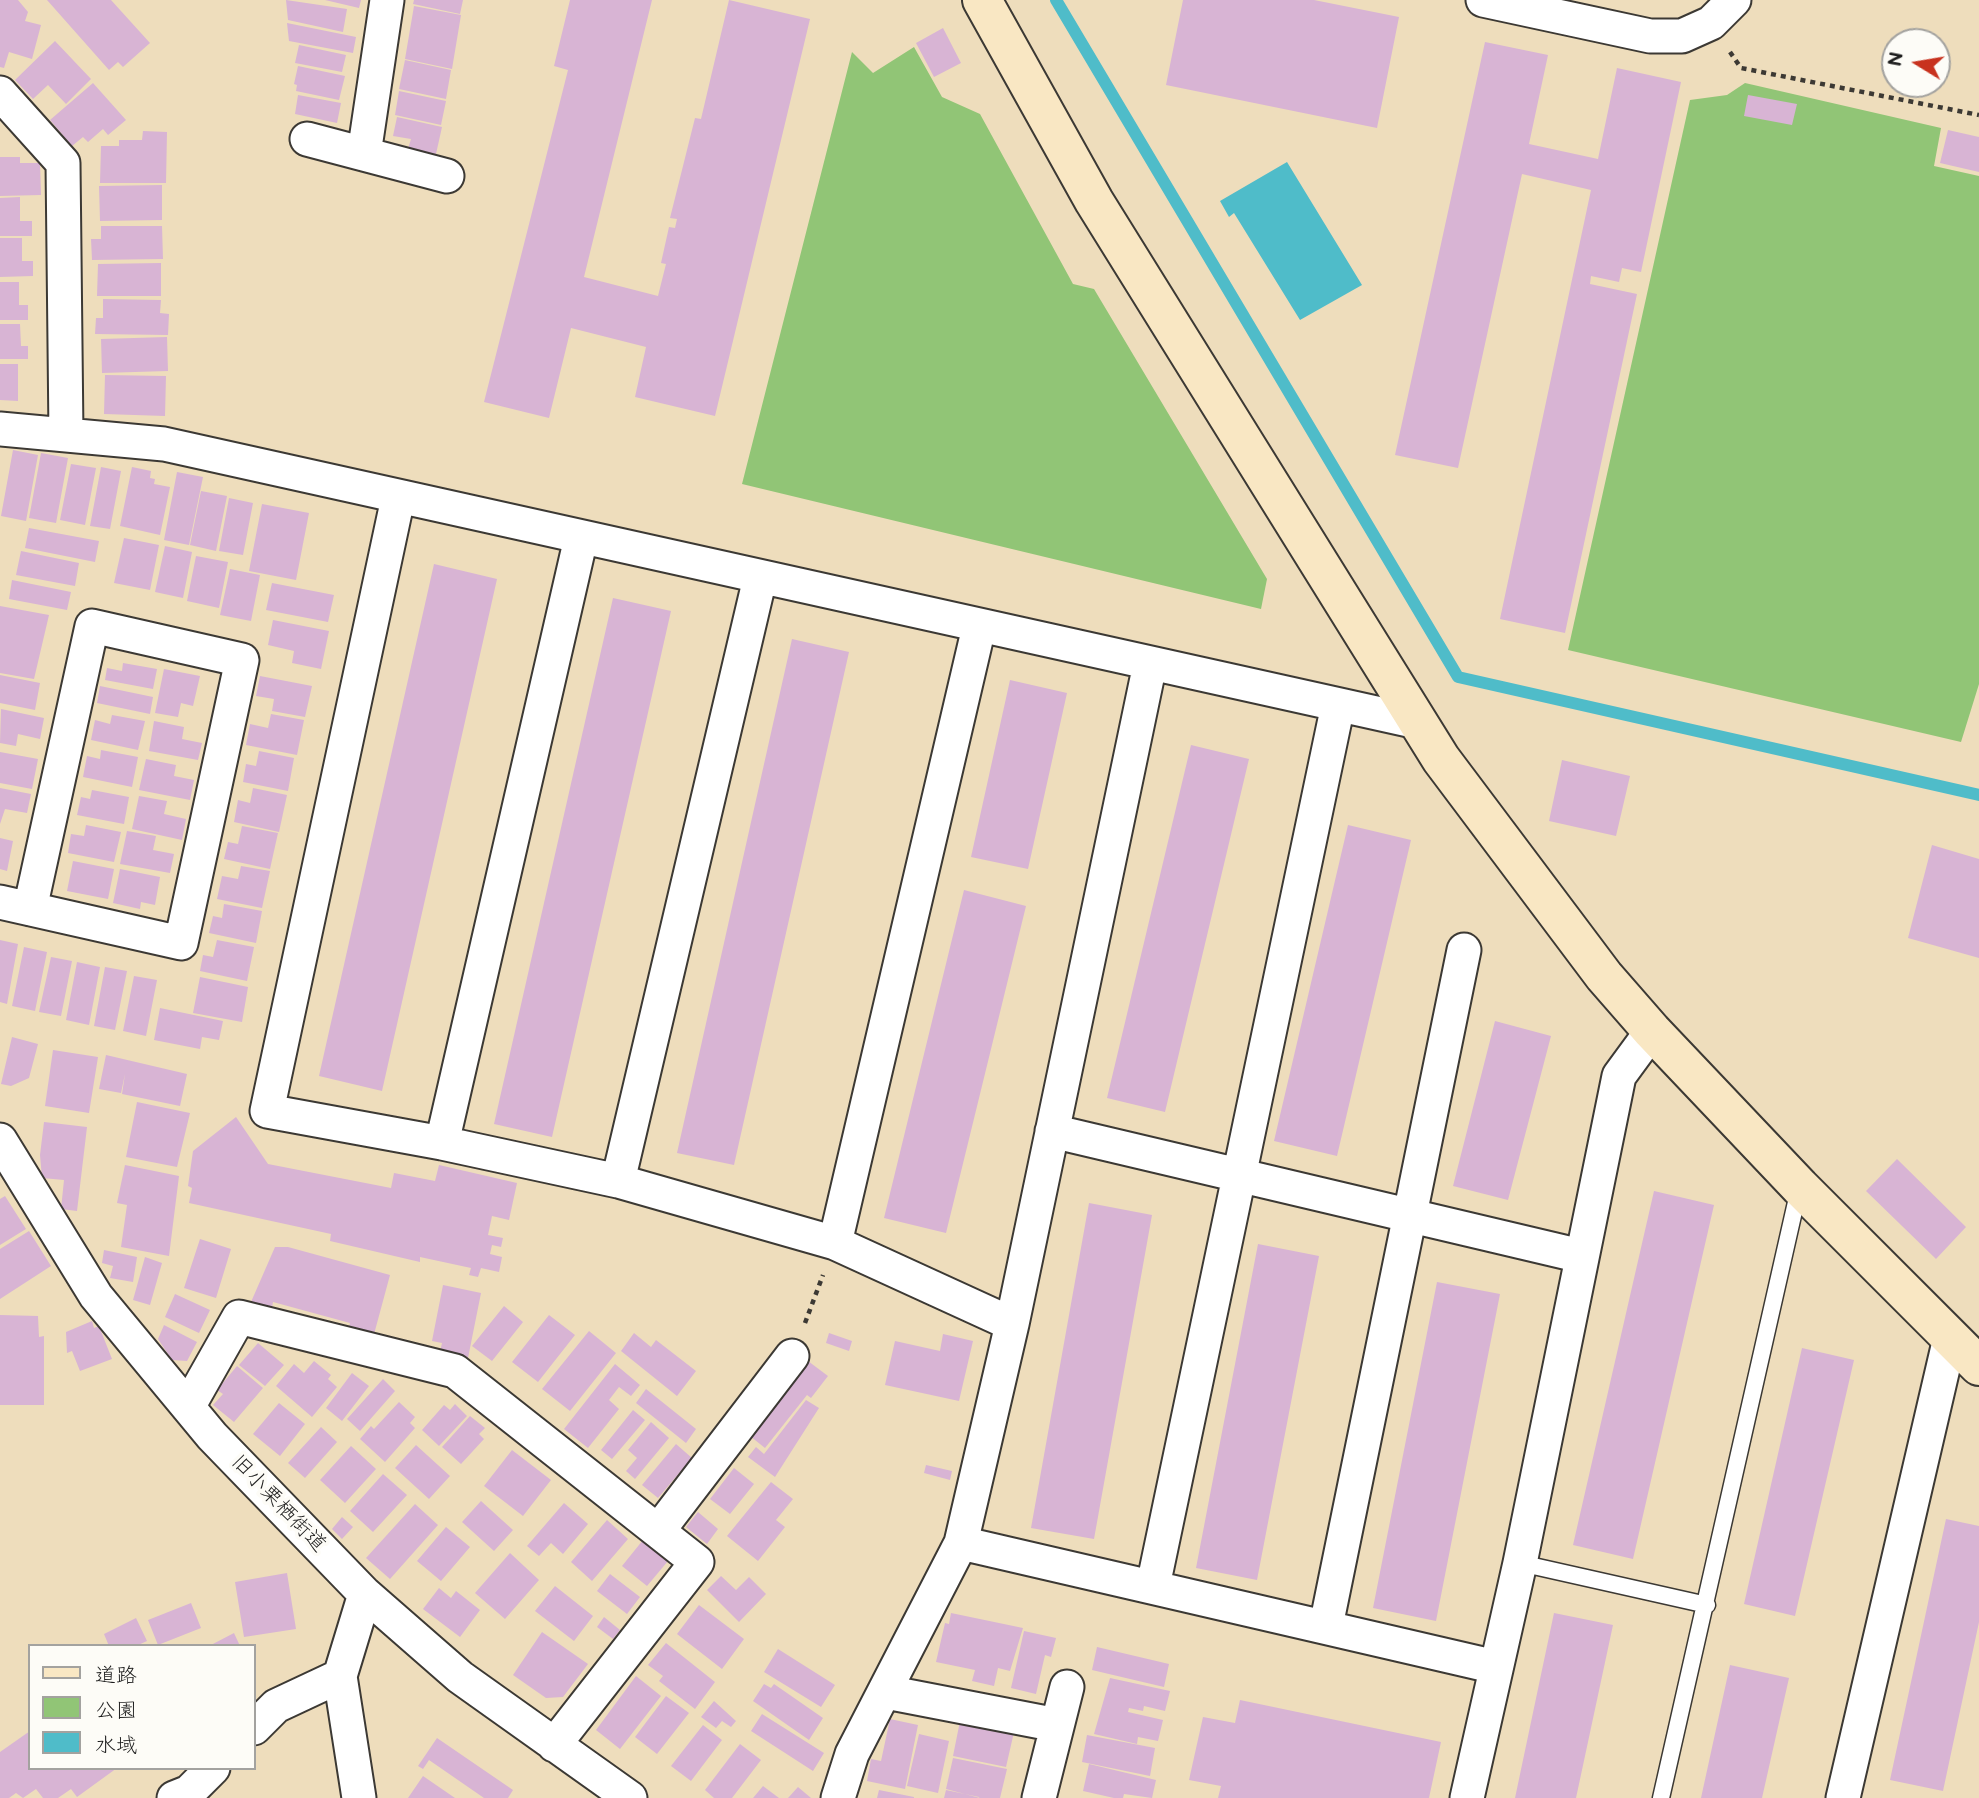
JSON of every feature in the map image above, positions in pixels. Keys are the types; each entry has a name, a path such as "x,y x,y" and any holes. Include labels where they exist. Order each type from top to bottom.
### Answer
{"street":[{"path":"364,155 387,0"},
{"path":"982,0 1094,201 1441,760 1604,976 1652,1031 1800,1187 1979,1366"},
{"path":"1483,0 1650,36 1682,36 1722,12"},
{"path":"0,93 63,163 66,435"},
{"path":"307,139 447,176"},
{"path":"0,429 164,444 979,627 1417,722"},
{"path":"398,498 267,1111 442,1143 618,1181 835,1244 1012,1324"},
{"path":"442,1143 581,538"},
{"path":"618,1181 760,578"},
{"path":"92,626 242,660 181,943 15,906 92,626"},
{"path":"835,1244 979,627"},
{"path":"838,1798 852,1754 961,1543 1012,1324 1150,664"},
{"path":"1153,1586 1338,705"},
{"path":"1326,1626 1464,950"},
{"path":"1467,1798 1520,1563 1619,1076 1652,1031"},
{"path":"1052,1131 1581,1256"},
{"name":"旧小栗栖街道","path":"0,1140 96,1296 212,1436 365,1594 460,1677 630,1798"},
{"path":"188,1407 239,1317 455,1371 697,1562 554,1745"},
{"path":"1843,1798 1950,1338"},
{"path":"658,1531 792,1356"},
{"path":"961,1543 1496,1667"},
{"path":"359,1798 340,1676 365,1594"},
{"path":"256,1726 276,1706 340,1676"},
{"path":"1039,1798 1067,1687"},
{"path":"886,1692 1058,1725"},
{"path":"174,1798 189,1793 211,1770"}],"lane":[{"path":"1661,1798 1800,1187"},
{"path":"1520,1563 1707,1605"}],"path":[{"path":"1722,12 1741,68 1979,115"},
{"path":"792,1356 835,1244"}],"green space":[{"path":"914,47 942,97 980,114 1073,284 1094,289 1267,579 1261,609 742,484 852,52 873,73"},
{"path":"1745,83 1941,128 1934,166 1979,176 1979,684 1961,742 1568,650 1690,100 1727,95"}],"water":[{"path":"1287,162 1362,285 1300,320 1234,213 1229,217 1220,201"}],"building":[{"path":"0,0 18,0 28,12 25,21 41,25 32,59 9,52 4,68 0,67"},
{"path":"47,0 111,0 150,43 123,67 118,62 109,70"},
{"path":"286,0 347,9 343,32 288,20"},
{"path":"325,0 361,0 359,8"},
{"path":"414,0 463,0 460,14 413,4"},
{"path":"570,0 652,0 584,277 658,296 666,264 661,263 669,227 675,228 677,219 670,218 695,118 701,119 729,0 810,19 715,416 635,397 646,347 571,328 549,418 484,402 568,70 554,66"},
{"path":"1183,0 1314,0 1399,17 1377,128 1166,85"},
{"path":"414,6 461,15 452,69 405,59"},
{"path":"287,23 356,37 353,53 289,41"},
{"path":"943,28 961,63 934,77 916,43"},
{"path":"55,41 91,79 66,104 48,85 33,99 15,80"},
{"path":"1485,42 1548,55 1529,144 1598,159 1617,68 1681,82 1641,272 1622,268 1619,282 1591,276 1590,284 1637,294 1565,633 1500,619 1591,190 1522,174 1458,468 1395,455"},
{"path":"299,45 346,55 342,72 295,63"},
{"path":"405,60 451,70 446,99 399,89"},
{"path":"298,66 345,76 339,100 296,91 297,85 294,84"},
{"path":"93,83 126,120 108,135 103,129 88,142 83,137 72,146 50,120"},
{"path":"399,91 446,101 441,125 395,115"},
{"path":"298,95 341,103 337,123 295,114"},
{"path":"1748,95 1797,104 1792,125 1744,116"},
{"path":"397,117 442,127 436,154 408,149 411,139 393,136"},
{"path":"1948,130 1979,137 1979,172 1940,163"},
{"path":"143,131 167,132 166,183 100,183 101,146 119,146 119,140 142,140"},
{"path":"0,157 20,157 20,163 40,163 41,195 0,196"},
{"path":"162,185 162,220 100,221 99,186"},
{"path":"20,197 20,221 32,221 32,236 0,236 0,198"},
{"path":"101,226 162,226 163,259 92,260 91,239 101,239"},
{"path":"0,238 22,238 22,261 33,261 33,276 0,277"},
{"path":"161,263 161,296 97,296 98,264"},
{"path":"0,282 19,282 19,305 28,305 28,320 0,320"},
{"path":"103,299 161,300 160,313 169,314 168,335 95,334 96,318 103,318"},
{"path":"0,324 20,324 21,346 28,346 28,359 0,359"},
{"path":"167,337 168,371 102,373 101,339"},
{"path":"0,364 18,364 18,401 0,400"},
{"path":"105,375 166,376 165,416 104,414"},
{"path":"13,450 38,455 26,521 1,516"},
{"path":"41,453 68,458 56,523 29,518"},
{"path":"71,464 96,468 85,525 60,520"},
{"path":"101,467 121,471 110,529 90,526"},
{"path":"132,467 151,471 150,478 155,479 154,484 170,487 160,535 120,526"},
{"path":"177,472 203,477 189,545 164,540"},
{"path":"201,491 227,496 216,551 190,545"},
{"path":"229,498 253,503 243,555 219,551"},
{"path":"262,504 309,513 296,580 249,571"},
{"path":"29,528 99,541 95,562 25,548"},
{"path":"124,538 159,545 150,590 114,583"},
{"path":"165,546 192,552 183,598 155,592"},
{"path":"21,551 79,563 75,586 16,575"},
{"path":"196,556 228,562 219,608 187,601"},
{"path":"434,564 497,579 382,1091 319,1076"},
{"path":"230,569 260,575 251,621 220,615"},
{"path":"12,580 71,592 67,610 9,599"},
{"path":"272,583 334,595 328,622 266,610"},
{"path":"613,598 671,611 552,1137 494,1124"},
{"path":"0,606 49,615 34,679 0,673"},
{"path":"273,620 329,631 321,669 292,663 294,651 268,645"},
{"path":"792,639 849,652 734,1165 677,1153"},
{"path":"123,663 157,669 153,689 105,680 107,668 122,671"},
{"path":"164,669 200,676 193,706 181,703 178,717 155,713"},
{"path":"0,675 40,683 35,710 0,703"},
{"path":"260,676 312,686 305,717 272,711 274,699 256,696"},
{"path":"1010,680 1067,693 1028,869 971,857"},
{"path":"100,686 153,697 150,714 97,703"},
{"path":"1,709 44,718 40,739 18,734 16,746 0,743"},
{"path":"271,714 304,720 297,755 246,745 250,724 268,728"},
{"path":"112,715 145,721 138,750 91,740 95,720 110,724"},
{"path":"154,721 184,727 182,739 202,743 198,760 149,751"},
{"path":"1191,745 1249,759 1165,1112 1107,1098"},
{"path":"101,750 138,757 132,787 83,777 87,756 100,759"},
{"path":"259,751 294,758 288,791 243,782 246,764 256,766"},
{"path":"0,752 38,759 32,789 0,783"},
{"path":"146,759 176,765 174,776 194,780 190,800 139,790"},
{"path":"1562,760 1630,776 1616,836 1549,821"},
{"path":"0,788 31,794 27,813 5,809 0,824"},
{"path":"253,788 287,795 279,832 234,822 238,800 250,803"},
{"path":"92,790 129,797 124,824 77,815 81,797 90,799"},
{"path":"139,796 167,801 164,814 186,819 182,840 132,829"},
{"path":"86,825 121,832 114,862 68,853 71,834 84,836"},
{"path":"1348,825 1411,840 1337,1156 1274,1141"},
{"path":"242,826 278,833 270,869 224,859 228,842 238,844"},
{"path":"127,831 156,836 153,850 174,854 170,873 120,864"},
{"path":"0,838 13,841 7,871 0,869"},
{"path":"1932,845 1979,859 1979,958 1908,938"},
{"path":"73,861 114,869 108,899 67,891"},
{"path":"241,866 270,871 262,908 217,899 222,876 238,879"},
{"path":"120,869 160,877 155,905 141,902 140,909 113,903"},
{"path":"964,890 1026,906 946,1233 884,1218"},
{"path":"224,904 262,911 256,943 209,933 213,916 222,918"},
{"path":"0,940 18,944 7,1004 0,1002"},
{"path":"217,940 254,947 247,981 200,971 203,955 213,957"},
{"path":"24,947 47,952 35,1011 12,1006"},
{"path":"51,957 72,961 61,1016 39,1012"},
{"path":"77,962 100,967 89,1025 66,1020"},
{"path":"105,967 127,971 115,1030 94,1026"},
{"path":"134,976 157,980 146,1036 123,1031"},
{"path":"200,977 248,987 242,1022 193,1013"},
{"path":"160,1008 223,1021 219,1040 202,1037 200,1049 154,1040"},
{"path":"1495,1021 1551,1036 1508,1200 1453,1186"},
{"path":"12,1037 38,1044 29,1078 11,1086 1,1084"},
{"path":"53,1050 98,1057 89,1113 45,1106"},
{"path":"106,1055 187,1074 180,1106 122,1094 125,1074 121,1093 99,1089"},
{"path":"137,1102 190,1113 177,1167 126,1157"},
{"path":"236,1117 268,1164 391,1188 394,1173 435,1181 439,1165 517,1183 509,1220 492,1216 488,1235 503,1238 501,1247 492,1245 490,1254 502,1257 499,1272 481,1268 478,1277 469,1275 471,1268 420,1257 420,1262 330,1241 331,1234 189,1203 192,1188 188,1186 193,1151"},
{"path":"44,1122 87,1127 77,1211 61,1209 64,1180 42,1178 40,1155"},
{"path":"1897,1159 1966,1227 1936,1259 1866,1191"},
{"path":"125,1165 179,1176 169,1256 121,1247 127,1205 117,1203"},
{"path":"1654,1191 1714,1205 1633,1559 1573,1545"},
{"path":"5,1196 26,1229 0,1245 0,1199"},
{"path":"1089,1203 1152,1215 1094,1539 1031,1528"},
{"path":"29,1231 51,1266 0,1299 0,1249"},
{"path":"200,1239 231,1249 216,1298 184,1288"},
{"path":"1258,1244 1319,1256 1257,1580 1196,1568"},
{"path":"275,1247 288,1247 390,1275 373,1338 348,1331 350,1323 273,1302 272,1308 251,1302"},
{"path":"104,1250 137,1257 133,1282 110,1278 113,1266 102,1263"},
{"path":"145,1257 162,1263 150,1305 133,1300"},
{"path":"1437,1282 1500,1294 1436,1621 1373,1608"},
{"path":"443,1285 481,1293 468,1358 440,1352 442,1343 432,1341"},
{"path":"175,1294 210,1310 199,1333 165,1317"},
{"path":"504,1306 523,1322 492,1361 472,1346"},
{"path":"0,1315 38,1316 39,1337 44,1336 44,1405 0,1405"},
{"path":"549,1315 575,1335 538,1382 512,1362"},
{"path":"92,1321 94,1328 99,1326 112,1359 80,1371 72,1351 67,1353 66,1332"},
{"path":"164,1325 197,1342 187,1361 172,1360 158,1339"},
{"path":"589,1331 616,1353 570,1411 542,1389"},
{"path":"634,1333 651,1347 656,1340 696,1371 677,1396 621,1351"},
{"path":"829,1333 852,1341 849,1351 826,1343"},
{"path":"943,1334 973,1341 959,1401 885,1385 895,1341 940,1351"},
{"path":"258,1343 284,1365 265,1386 239,1365"},
{"path":"1802,1348 1854,1360 1795,1616 1744,1604"},
{"path":"314,1361 331,1375 328,1379 337,1387 312,1417 276,1386 294,1364 304,1373"},
{"path":"808,1361 828,1376 811,1398 807,1395 765,1448 750,1436"},
{"path":"615,1364 640,1385 631,1396 619,1387 609,1400 619,1409 588,1448 564,1429"},
{"path":"237,1366 263,1388 234,1422 213,1405 223,1394 217,1390"},
{"path":"352,1373 369,1386 342,1421 326,1408"},
{"path":"383,1379 395,1391 360,1431 347,1419"},
{"path":"646,1389 696,1429 686,1443 636,1403"},
{"path":"806,1400 819,1408 775,1477 748,1457 756,1447 764,1454"},
{"path":"399,1402 415,1417 410,1423 415,1428 385,1462 360,1439 371,1426 374,1429"},
{"path":"279,1403 305,1424 280,1456 253,1434"},
{"path":"455,1404 467,1416 439,1446 422,1430 444,1405 450,1410"},
{"path":"633,1410 645,1420 612,1459 601,1450"},
{"path":"470,1416 485,1428 479,1434 484,1439 461,1464 442,1447"},
{"path":"651,1422 669,1438 635,1479 626,1471 637,1458 628,1450"},
{"path":"321,1427 337,1442 305,1478 288,1463"},
{"path":"676,1444 692,1458 658,1498 642,1485"},
{"path":"416,1445 450,1476 429,1499 395,1468"},
{"path":"351,1446 376,1469 345,1503 320,1480"},
{"path":"512,1450 551,1480 523,1516 484,1486"},
{"path":"926,1465 952,1471 950,1480 924,1473"},
{"path":"734,1468 754,1484 730,1514 710,1499"},
{"path":"383,1474 407,1495 373,1532 350,1511"},
{"path":"771,1482 793,1499 776,1520 785,1527 758,1561 727,1536"},
{"path":"481,1501 513,1530 494,1551 462,1522"},
{"path":"564,1503 588,1524 563,1554 551,1543 539,1556 527,1546"},
{"path":"415,1504 438,1525 390,1579 366,1558"},
{"path":"698,1512 718,1529 707,1544 686,1527"},
{"path":"342,1517 353,1527 342,1539 332,1529"},
{"path":"1946,1519 1979,1526 1979,1622 1943,1791 1890,1780"},
{"path":"607,1520 628,1539 592,1581 571,1562"},
{"path":"446,1527 470,1547 441,1581 417,1561"},
{"path":"643,1540 668,1561 647,1586 622,1566"},
{"path":"510,1553 539,1580 505,1619 475,1593"},
{"path":"287,1573 296,1629 244,1637 235,1582"},
{"path":"610,1574 640,1597 627,1614 597,1591"},
{"path":"721,1576 736,1590 749,1577 766,1594 739,1622 707,1590"},
{"path":"555,1586 593,1616 574,1641 535,1611"},
{"path":"439,1588 451,1598 456,1591 480,1610 460,1637 423,1609"},
{"path":"191,1603 201,1628 158,1644 148,1620"},
{"path":"699,1605 744,1639 722,1669 677,1634"},
{"path":"951,1613 1023,1628 1010,1671 998,1668 994,1686 972,1681 975,1670 936,1662 945,1623 949,1624"},
{"path":"1554,1613 1613,1625 1576,1798 1515,1798"},
{"path":"604,1617 620,1630 613,1639 597,1627"},
{"path":"136,1618 147,1641 140,1644 108,1644 104,1634"},
{"path":"1024,1631 1056,1638 1051,1657 1045,1655 1036,1694 1011,1688"},
{"path":"542,1632 588,1664 563,1697 546,1698 513,1675"},
{"path":"234,1633 239,1644 213,1644"},
{"path":"666,1643 715,1682 695,1709 659,1681 663,1676 648,1665"},
{"path":"1097,1647 1169,1664 1164,1687 1092,1670"},
{"path":"778,1649 835,1685 821,1707 764,1672"},
{"path":"1730,1665 1789,1678 1762,1798 1701,1798"},
{"path":"636,1676 661,1696 620,1749 596,1730"},
{"path":"1110,1678 1170,1691 1165,1711 1144,1706 1143,1711 1129,1708 1128,1712 1163,1720 1158,1741 1138,1737 1137,1744 1094,1734"},
{"path":"764,1684 771,1688 774,1684 823,1718 809,1740 753,1701"},
{"path":"666,1696 689,1713 657,1754 635,1737"},
{"path":"1240,1700 1441,1742 1429,1798 1218,1798 1221,1786 1189,1780 1203,1717 1235,1723"},
{"path":"714,1701 736,1721 731,1727 722,1721 716,1728 701,1717"},
{"path":"762,1714 824,1753 813,1771 751,1731"},
{"path":"890,1719 918,1725 905,1789 867,1781 871,1759 881,1761"},
{"path":"960,1721 1014,1732 1006,1767 953,1756"},
{"path":"703,1725 722,1740 691,1781 671,1766"},
{"path":"28,1732 28,1770 114,1770 77,1797 71,1789 58,1798 43,1798 36,1789 23,1798 16,1793 9,1798 0,1798 0,1752"},
{"path":"919,1734 949,1741 938,1793 907,1786"},
{"path":"1087,1735 1155,1748 1150,1776 1082,1762"},
{"path":"437,1738 513,1790 508,1798 484,1798 429,1760 423,1769 418,1766"},
{"path":"740,1744 761,1760 732,1798 714,1798 705,1790"},
{"path":"953,1758 1007,1769 1000,1798 980,1798 946,1789"},
{"path":"1089,1764 1156,1780 1152,1798 1124,1794 1123,1798 1114,1798 1083,1791"},
{"path":"423,1776 455,1798 408,1798"},
{"path":"763,1786 779,1798 753,1798"},
{"path":"798,1787 811,1798 788,1798"},
{"path":"879,1790 914,1797 914,1798 877,1798"},
{"path":"946,1790 979,1797 979,1798 944,1798"}],"waterway":[{"path":"1056,0 1458,677 1979,795"}]}
